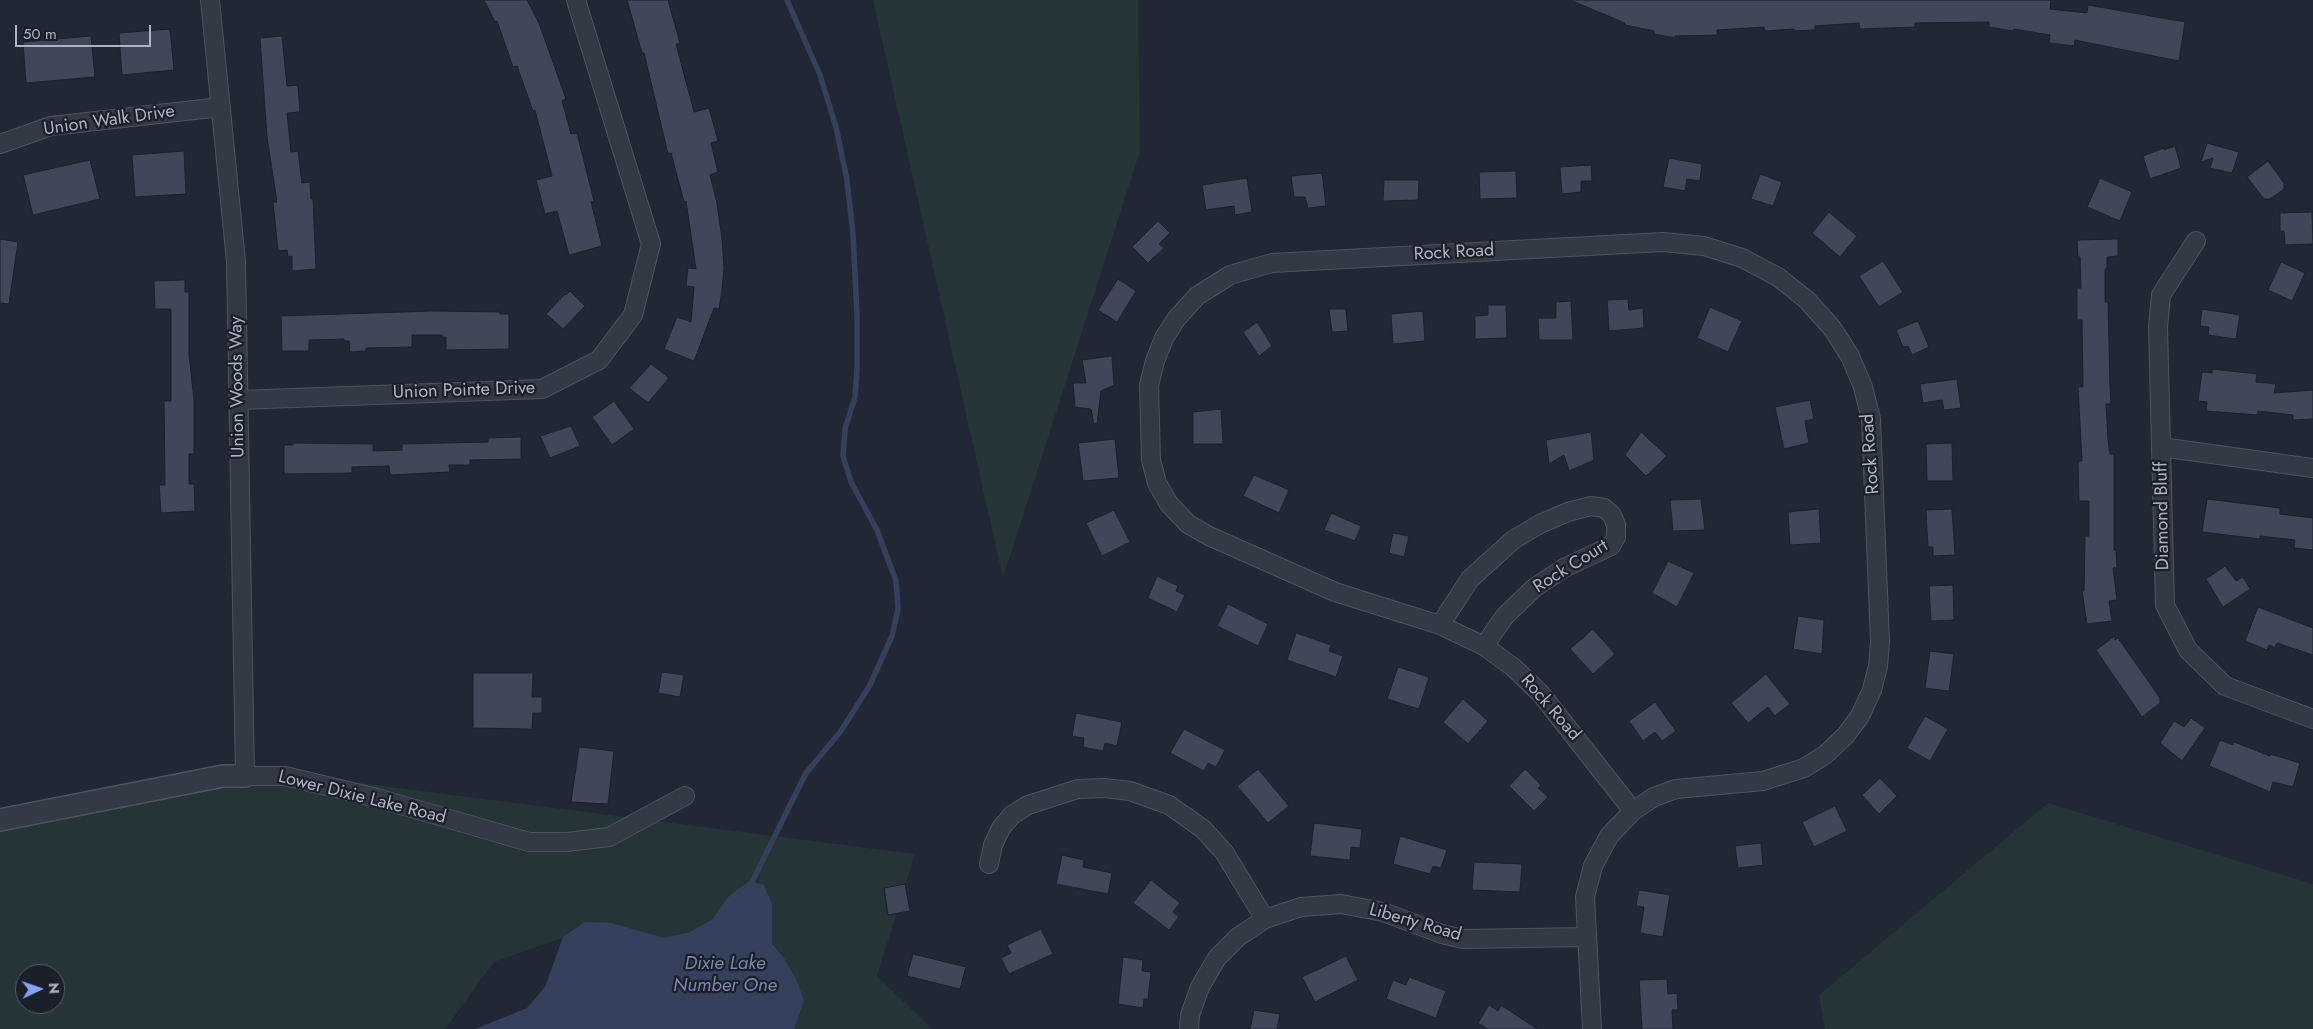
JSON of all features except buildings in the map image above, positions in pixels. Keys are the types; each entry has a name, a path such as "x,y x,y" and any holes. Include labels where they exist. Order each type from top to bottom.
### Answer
{"street":[{"name":"Union Woods Way","path":"210,0 236,261 245,776"},
{"name":"Union Pointe Drive","path":"238,400 542,389 599,360 634,315 651,244 576,0"},
{"name":"Union Walk Drive","path":"0,144 51,126 221,107"},
{"name":"Diamond Bluff","path":"2196,241 2161,295 2158,327 2165,604 2188,650 2225,686 2313,719"},
{"name":"Rock Road","path":"1592,1029 1586,937 1586,897 1593,866 1608,836 1633,811 1654,797 1676,789 1763,781 1804,768 1824,755 1846,735 1860,716 1872,690 1878,666 1880,642 1871,420 1863,387 1850,356 1832,328 1807,300 1778,277 1742,258 1704,246 1663,242 1272,263 1230,275 1197,296 1177,318 1164,338 1155,361 1149,385 1151,460 1157,483 1169,504 1188,524 1209,536 1335,592 1440,625 1484,646 1513,666 1541,694 1633,811"},
{"path":"2161,448 2313,468"},
{"name":"Rock Court","path":"1440,625 1470,580 1513,540 1540,524 1568,512 1591,506 1604,508 1612,515 1616,524 1616,537 1610,546 1564,568 1534,588 1505,616 1484,646"},
{"name":"Lower Dixie Lake Road","path":"0,820 222,776 285,776 377,798 529,842 567,842 609,837 685,796"},
{"path":"989,864 993,845 1001,828 1012,815 1028,805 1078,789 1104,788 1130,791 1169,805 1203,829 1224,852 1264,920"},
{"name":"Liberty Road","path":"1189,1029 1190,1015 1200,987 1217,958 1238,937 1264,920 1301,907 1341,904 1383,912 1442,934 1463,939 1586,937"}],"shaded area":[{"path":"873,0 1138,0 1140,151 1003,578"},
{"path":"265,771 915,854 877,976 932,1029 749,1029 576,933 494,962 445,1029 0,1029 0,809"},
{"path":"2048,803 2313,884 2313,1029 1825,1029 1819,995"}],"water":[{"name":"Dixie Lake Number One","path":"749,881 764,885 772,904 772,944 784,958 797,981 804,1001 794,1029 475,1029 527,1008 545,987 563,937 585,922 612,923 664,938 690,932 713,919 728,897"}],"waterway":[{"path":"752,882 806,773 841,731 870,685 892,636 898,609 896,581 877,530 851,482 843,456 845,429 855,397 857,370 857,315 853,234 847,180 836,127 820,75 787,0"}]}
